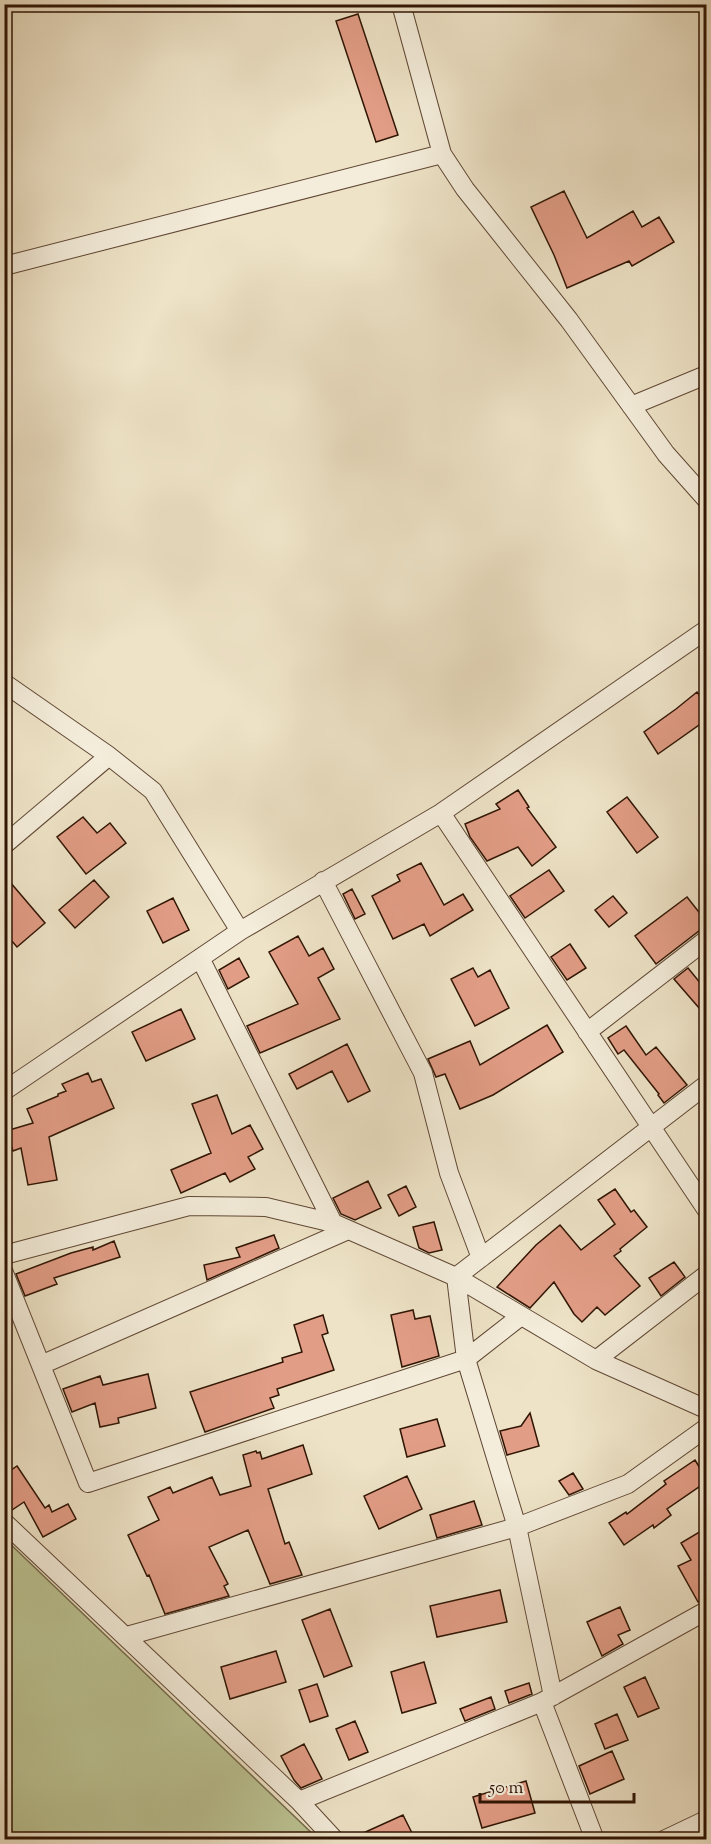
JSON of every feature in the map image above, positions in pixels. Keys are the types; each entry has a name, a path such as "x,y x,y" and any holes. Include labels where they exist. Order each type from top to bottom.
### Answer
{"street":[{"path":"401,4 442,154 465,189 569,320 666,454 706,499"},
{"path":"4,266 442,154"},
{"path":"631,406 706,375"},
{"path":"4,1091 240,931 441,813 706,630"},
{"path":"4,683 109,756 153,791 240,931"},
{"path":"4,844 109,756"},
{"path":"441,813 706,1209"},
{"path":"323,881 423,1073 449,1173 481,1258"},
{"path":"587,1032 706,939"},
{"path":"200,958 340,1226"},
{"path":"456,1277 706,1085"},
{"path":"4,1255 189,1206 266,1207 340,1226 456,1277 596,1360 706,1409"},
{"path":"41,1365 340,1226"},
{"path":"4,1273 88,1483 466,1359 521,1316"},
{"path":"596,1360 706,1275"},
{"path":"456,1277 466,1359 517,1527 547,1699 595,1839"},
{"path":"127,1636 517,1527 628,1484 706,1428"},
{"path":"4,1522 59,1576 127,1636 299,1801 335,1839"},
{"path":"299,1801 547,1699 706,1611"},
{"path":"664,1839 706,1821"}],"green space":[{"path":"5,1539 318,1839 5,1839"}],"building":[{"path":"358,14 398,135 376,142 336,21"},
{"path":"564,191 587,238 633,211 642,227 659,217 674,242 632,266 629,261 567,288 531,207"},
{"path":"697,692 706,704 706,720 658,754 644,732"},
{"path":"518,790 529,807 527,808 556,847 532,866 518,847 487,861 470,837 465,824 500,809 496,804"},
{"path":"627,797 658,837 637,853 607,812"},
{"path":"83,817 97,833 110,823 126,843 86,874 57,837"},
{"path":"421,863 444,905 463,894 473,910 430,936 424,924 393,939 372,896 400,881 397,875"},
{"path":"549,870 564,891 525,918 510,896"},
{"path":"4,875 45,923 17,947 4,932"},
{"path":"94,880 109,897 75,928 59,910"},
{"path":"352,889 365,914 355,919 343,894"},
{"path":"613,896 627,913 609,927 595,910"},
{"path":"687,897 706,921 706,929 699,931 656,964 635,936"},
{"path":"173,898 189,930 163,943 147,911"},
{"path":"298,936 309,956 323,948 334,969 318,978 340,1019 260,1053 247,1026 298,1004 269,952"},
{"path":"570,944 586,968 567,980 551,957"},
{"path":"239,958 249,977 228,989 219,970"},
{"path":"473,968 478,977 490,970 509,1008 475,1026 451,979"},
{"path":"688,968 706,990 706,1016 674,979"},
{"path":"181,1009 195,1039 146,1061 132,1032"},
{"path":"547,1025 563,1052 493,1095 460,1109 445,1074 436,1077 428,1059 470,1041 480,1065"},
{"path":"626,1026 646,1055 656,1047 687,1085 664,1103 624,1050 618,1054 608,1038"},
{"path":"347,1044 370,1091 348,1102 332,1071 297,1089 289,1074"},
{"path":"88,1073 92,1082 101,1079 114,1108 49,1137 57,1180 28,1185 21,1148 13,1151 6,1131 33,1123 27,1109 58,1096 66,1091 62,1084"},
{"path":"217,1095 232,1134 250,1125 263,1149 248,1157 255,1169 230,1182 225,1173 181,1193 171,1170 211,1153 192,1104"},
{"path":"368,1181 381,1208 355,1220 341,1214 333,1198"},
{"path":"406,1186 416,1207 399,1216 388,1195"},
{"path":"615,1189 631,1212 634,1210 647,1227 614,1256 640,1286 605,1315 597,1307 582,1322 574,1314 554,1282 530,1308 497,1287 536,1245 560,1225 581,1250 615,1224 598,1200"},
{"path":"434,1222 442,1250 429,1253 419,1248 413,1227"},
{"path":"274,1235 279,1248 207,1280 204,1265 240,1257 236,1248"},
{"path":"114,1241 120,1257 54,1278 57,1284 25,1296 16,1274 71,1253 93,1247 93,1250"},
{"path":"674,1262 685,1277 661,1296 649,1278"},
{"path":"413,1310 415,1319 430,1316 439,1356 402,1367 391,1315"},
{"path":"323,1315 328,1333 322,1335 334,1370 277,1389 279,1395 270,1398 274,1408 205,1432 190,1392 283,1362 282,1358 302,1352 294,1325"},
{"path":"148,1374 156,1408 118,1418 119,1423 100,1427 95,1403 72,1412 63,1389 100,1376 103,1385"},
{"path":"530,1413 539,1446 507,1455 500,1431 521,1426"},
{"path":"437,1419 445,1446 407,1457 400,1429"},
{"path":"303,1445 312,1474 268,1489 285,1544 289,1542 302,1575 270,1584 248,1530 209,1547 228,1584 224,1586 229,1596 165,1614 149,1575 147,1576 128,1535 159,1520 148,1497 170,1487 173,1493 212,1477 220,1495 251,1486 243,1455 256,1451 260,1452 262,1459"},
{"path":"695,1460 706,1482 667,1509 671,1515 654,1528 653,1525 624,1545 609,1523 626,1512 627,1514 666,1484 664,1481"},
{"path":"17,1466 45,1508 49,1505 52,1512 68,1504 76,1519 43,1537 24,1502 9,1512 4,1511 4,1475"},
{"path":"573,1473 583,1489 569,1495 559,1481"},
{"path":"407,1476 422,1509 379,1529 364,1496"},
{"path":"474,1501 482,1525 437,1538 430,1515"},
{"path":"706,1528 706,1600 698,1602 678,1566 691,1560 681,1543"},
{"path":"500,1590 507,1622 437,1637 430,1606"},
{"path":"620,1607 630,1630 618,1635 623,1644 602,1656 587,1622"},
{"path":"330,1609 352,1666 324,1677 302,1620"},
{"path":"276,1651 286,1682 230,1699 221,1667"},
{"path":"424,1662 436,1703 402,1713 391,1672"},
{"path":"645,1677 659,1708 638,1717 624,1687"},
{"path":"529,1683 532,1694 509,1703 505,1691"},
{"path":"317,1684 328,1716 310,1722 299,1690"},
{"path":"491,1697 495,1709 465,1721 460,1709"},
{"path":"617,1714 628,1740 605,1749 595,1724"},
{"path":"355,1721 368,1752 349,1760 336,1729"},
{"path":"304,1744 322,1779 301,1788 281,1756"},
{"path":"612,1751 624,1779 590,1794 579,1766"},
{"path":"526,1781 535,1813 482,1828 473,1797"},
{"path":"403,1815 415,1839 350,1839"}]}
